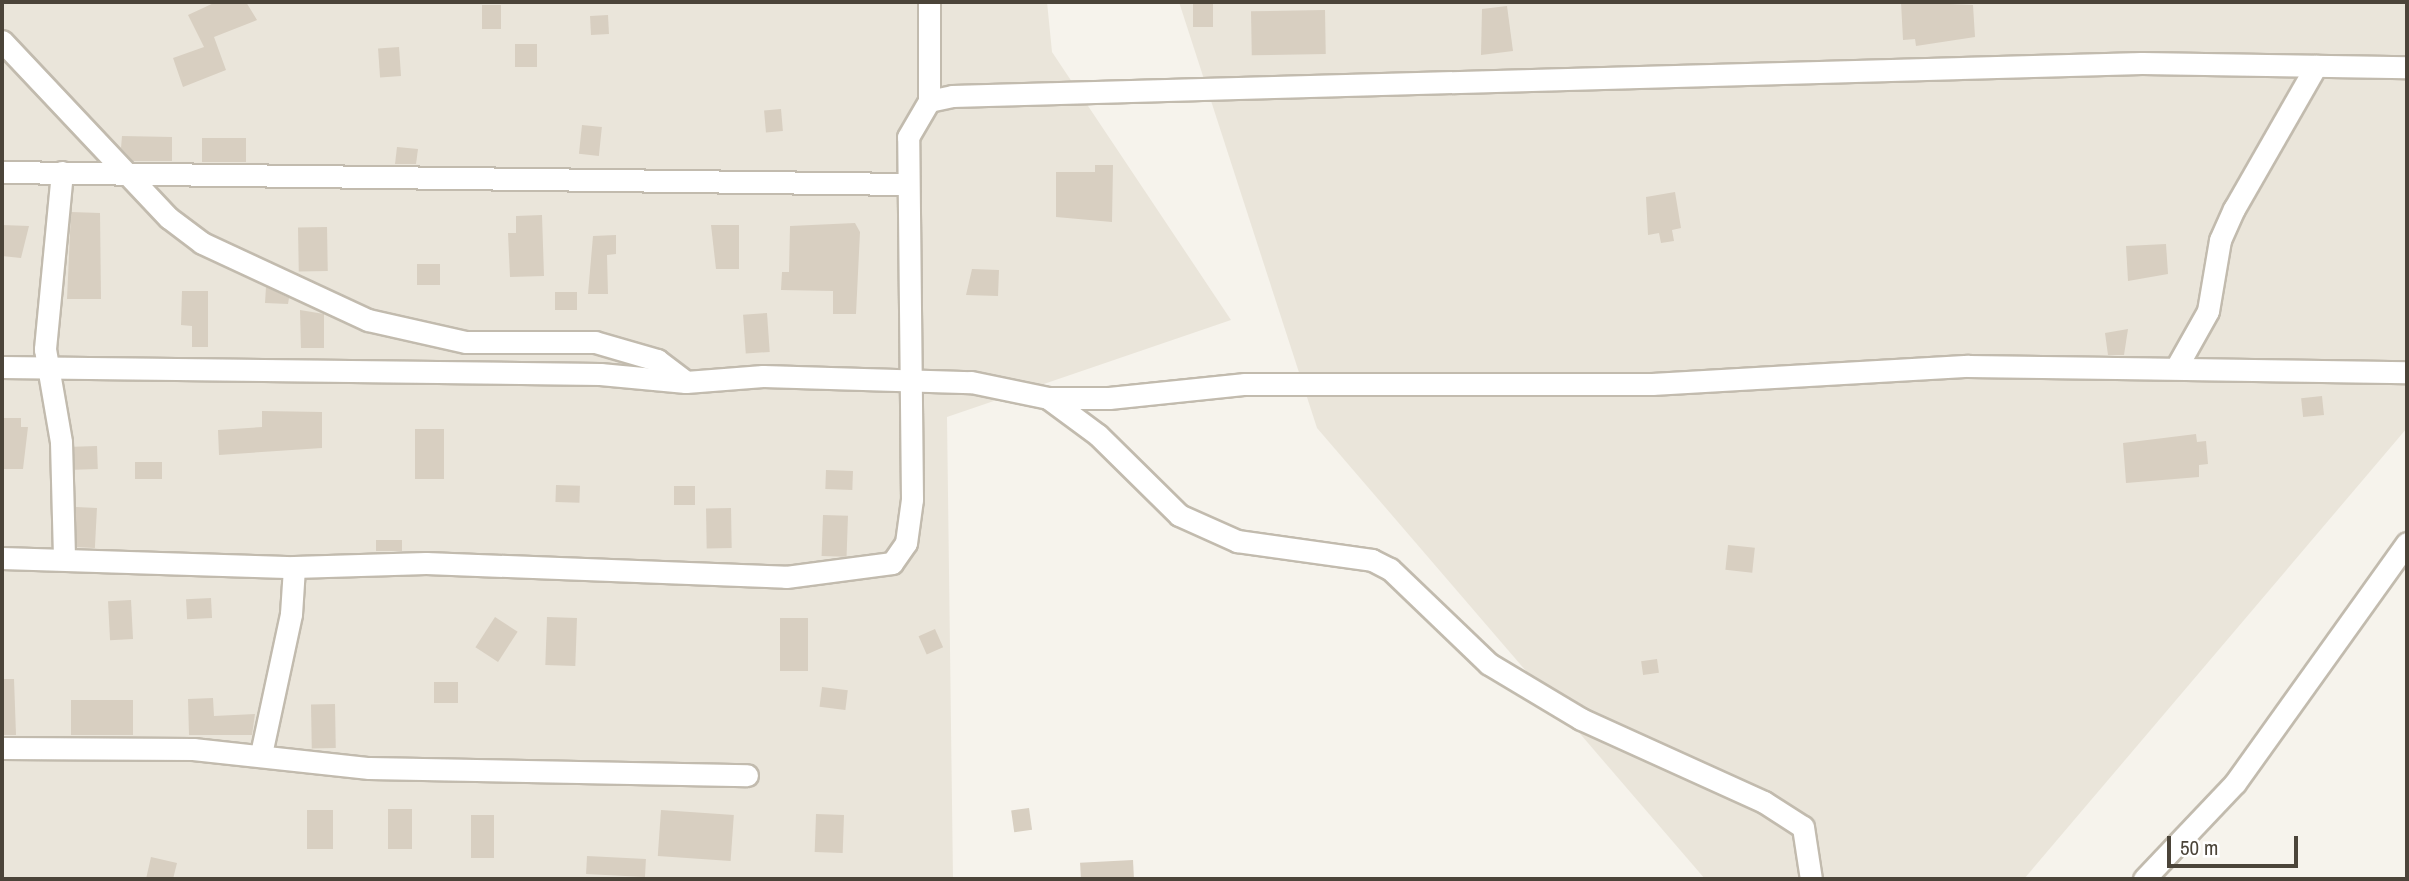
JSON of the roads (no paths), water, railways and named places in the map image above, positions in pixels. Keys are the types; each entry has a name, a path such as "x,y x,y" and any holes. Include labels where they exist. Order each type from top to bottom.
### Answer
{"street":[{"path":"2,558 64,555 294,567 426,563 786,577 892,563 906,543 912,499 906,184 908,137 929,101 929,2"},
{"path":"2,41 130,176 202,243 368,320 466,342 595,342 657,360 686,382"},
{"path":"929,101 1112,90 1436,87 2142,63 2407,67"},
{"path":"2176,368 2208,311 2220,240 2234,209 2316,66"},
{"path":"2,172 130,176 906,184"},
{"path":"62,172 46,315 47,368 61,442 64,555"},
{"path":"2,367 600,374 686,382 763,376 971,382 1048,398 1245,384 1652,384 1968,366 2407,372"},
{"path":"1048,398 1098,435 1179,515 1237,541 1372,560 1489,664 1581,719 1764,802 1803,827 1811,879"},
{"path":"2144,879 2235,783 2407,544"},
{"path":"261,754 291,614 294,567"},
{"path":"2,748 261,754 369,768 747,775"}]}
